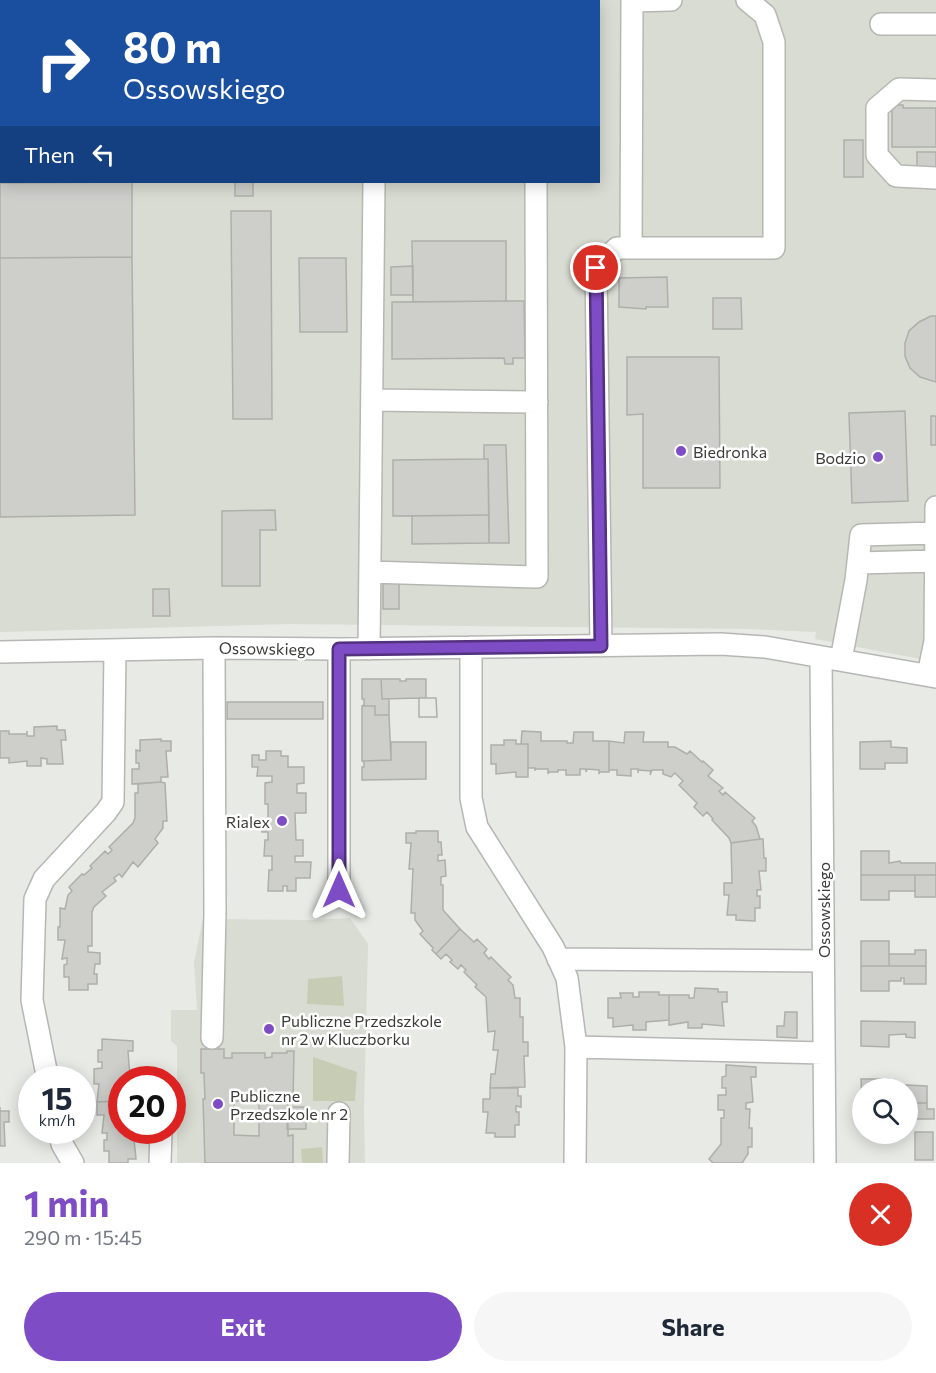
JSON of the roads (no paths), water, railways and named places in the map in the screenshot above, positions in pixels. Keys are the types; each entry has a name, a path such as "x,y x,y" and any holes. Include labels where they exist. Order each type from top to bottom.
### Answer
{"street":[{"path":"631,248 632,1 671,0"},
{"path":"601,646 596,268 617,248 774,248 774,42 765,15 747,0"},
{"path":"881,24 936,24"},
{"path":"936,90 899,90 877,108 878,155 896,176 936,178"},
{"path":"369,649 374,183"},
{"path":"370,572 537,577 536,183"},
{"path":"372,400 537,402"},
{"path":"932,676 935,641 936,507"},
{"path":"831,658 858,563 861,535 936,532"},
{"path":"858,563 936,561"},
{"name":"Ossowskiego","path":"0,652 721,644 765,647 932,676"},
{"path":"471,647 471,798 477,828 553,947 567,978 576,1047 575,1163"},
{"path":"212,1038 215,913 214,648"},
{"path":"339,649 339,890"},
{"path":"45,1066 32,1000 35,898 44,879 113,802 115,650"},
{"name":"Ossowskiego","path":"825,1163 823,961 831,658"},
{"path":"558,959 823,961"},
{"path":"576,1047 824,1053"},
{"path":"339,1113 339,1163"},
{"path":"62,1144 73,1163"},
{"path":"160,1163 161,1144"}],"place":[{"name":"Biedronka","path":"681,451"},
{"name":"Bodzio","path":"878,457"},
{"name":"Rialex","path":"282,821"},
{"name":"Publiczne Przedszkole nr 2 w Kluczborku","path":"269,1029"},
{"name":"Publiczne Przedszkole nr 2","path":"218,1104"}]}
